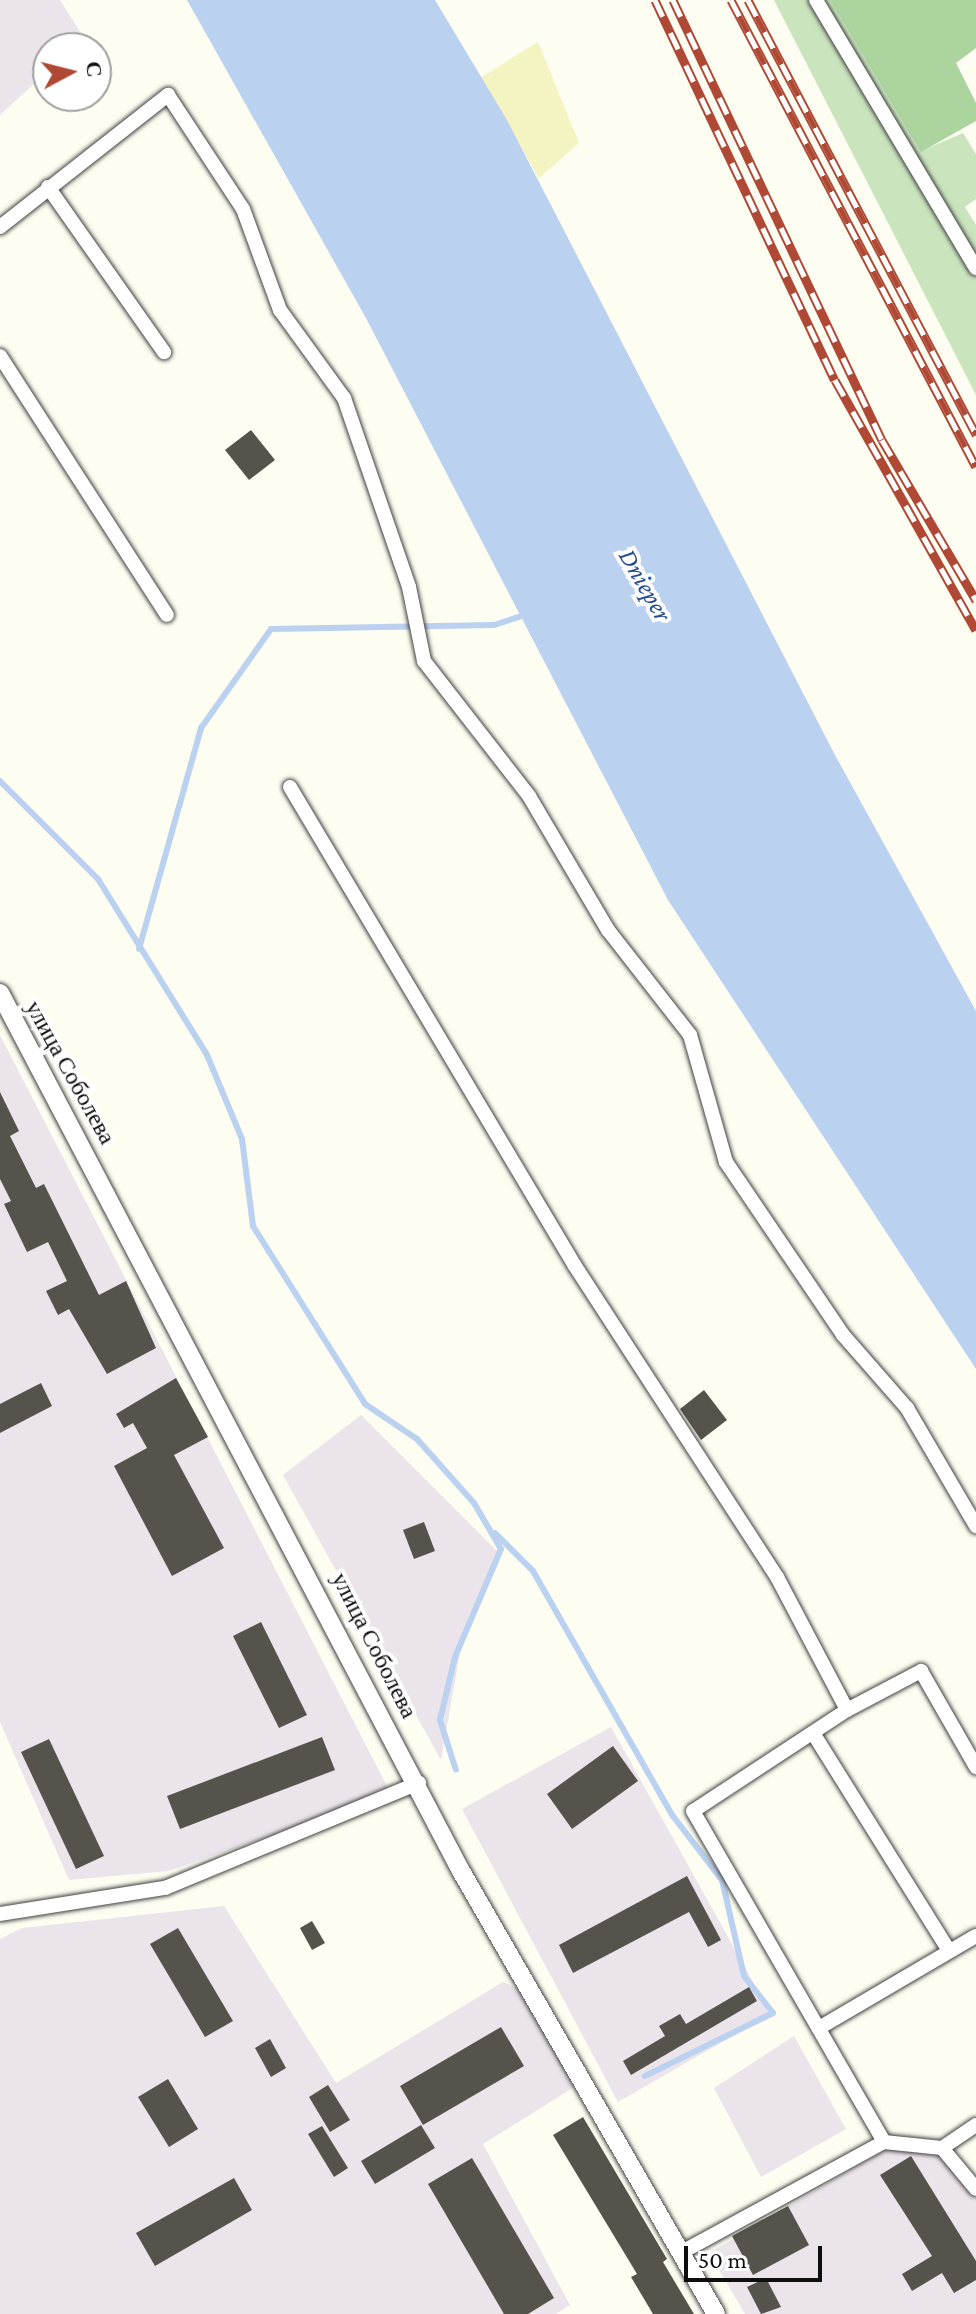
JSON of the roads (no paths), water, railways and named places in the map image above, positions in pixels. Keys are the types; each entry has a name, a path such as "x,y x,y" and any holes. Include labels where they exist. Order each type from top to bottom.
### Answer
{"street":[{"path":"816,0 976,268"},
{"path":"0,227 168,95 243,209 280,310 344,398 409,587 424,661 529,796 608,930 690,1035 726,1162 843,1335 907,1408 976,1526"},
{"path":"48,187 164,352"},
{"path":"0,356 167,615"},
{"path":"290,787 575,1266 777,1577 847,1710"},
{"name":"улица Соболева","path":"0,993 419,1783 461,1871 716,2314"},
{"path":"884,2142 693,1811 847,1710 921,1671 976,1767"},
{"path":"813,1733 949,1951"},
{"path":"0,1914 165,1888 419,1783"},
{"path":"819,2028 976,1936"},
{"path":"682,2252 884,2142 942,2148 976,2125"},
{"path":"942,2148 976,2189"}],"water":[{"name":"Dnieper","path":"187,0 435,0 507,120 835,755 976,1011 976,1369 668,900 367,320"}],"waterway":[{"path":"139,949 201,728 271,629 494,625 527,614"},
{"path":"0,781 98,879 207,1055 242,1139 253,1226 365,1404 417,1439 474,1503 501,1549 455,1657 440,1720 456,1770"},
{"path":"495,1533 533,1571 673,1816 722,1880 744,1976 773,2013 645,2076"}],"railway":[{"path":"655,0 835,380 976,630"},
{"path":"673,0 882,440 976,600"},
{"path":"731,0 976,467"},
{"path":"748,0 976,435"}]}
